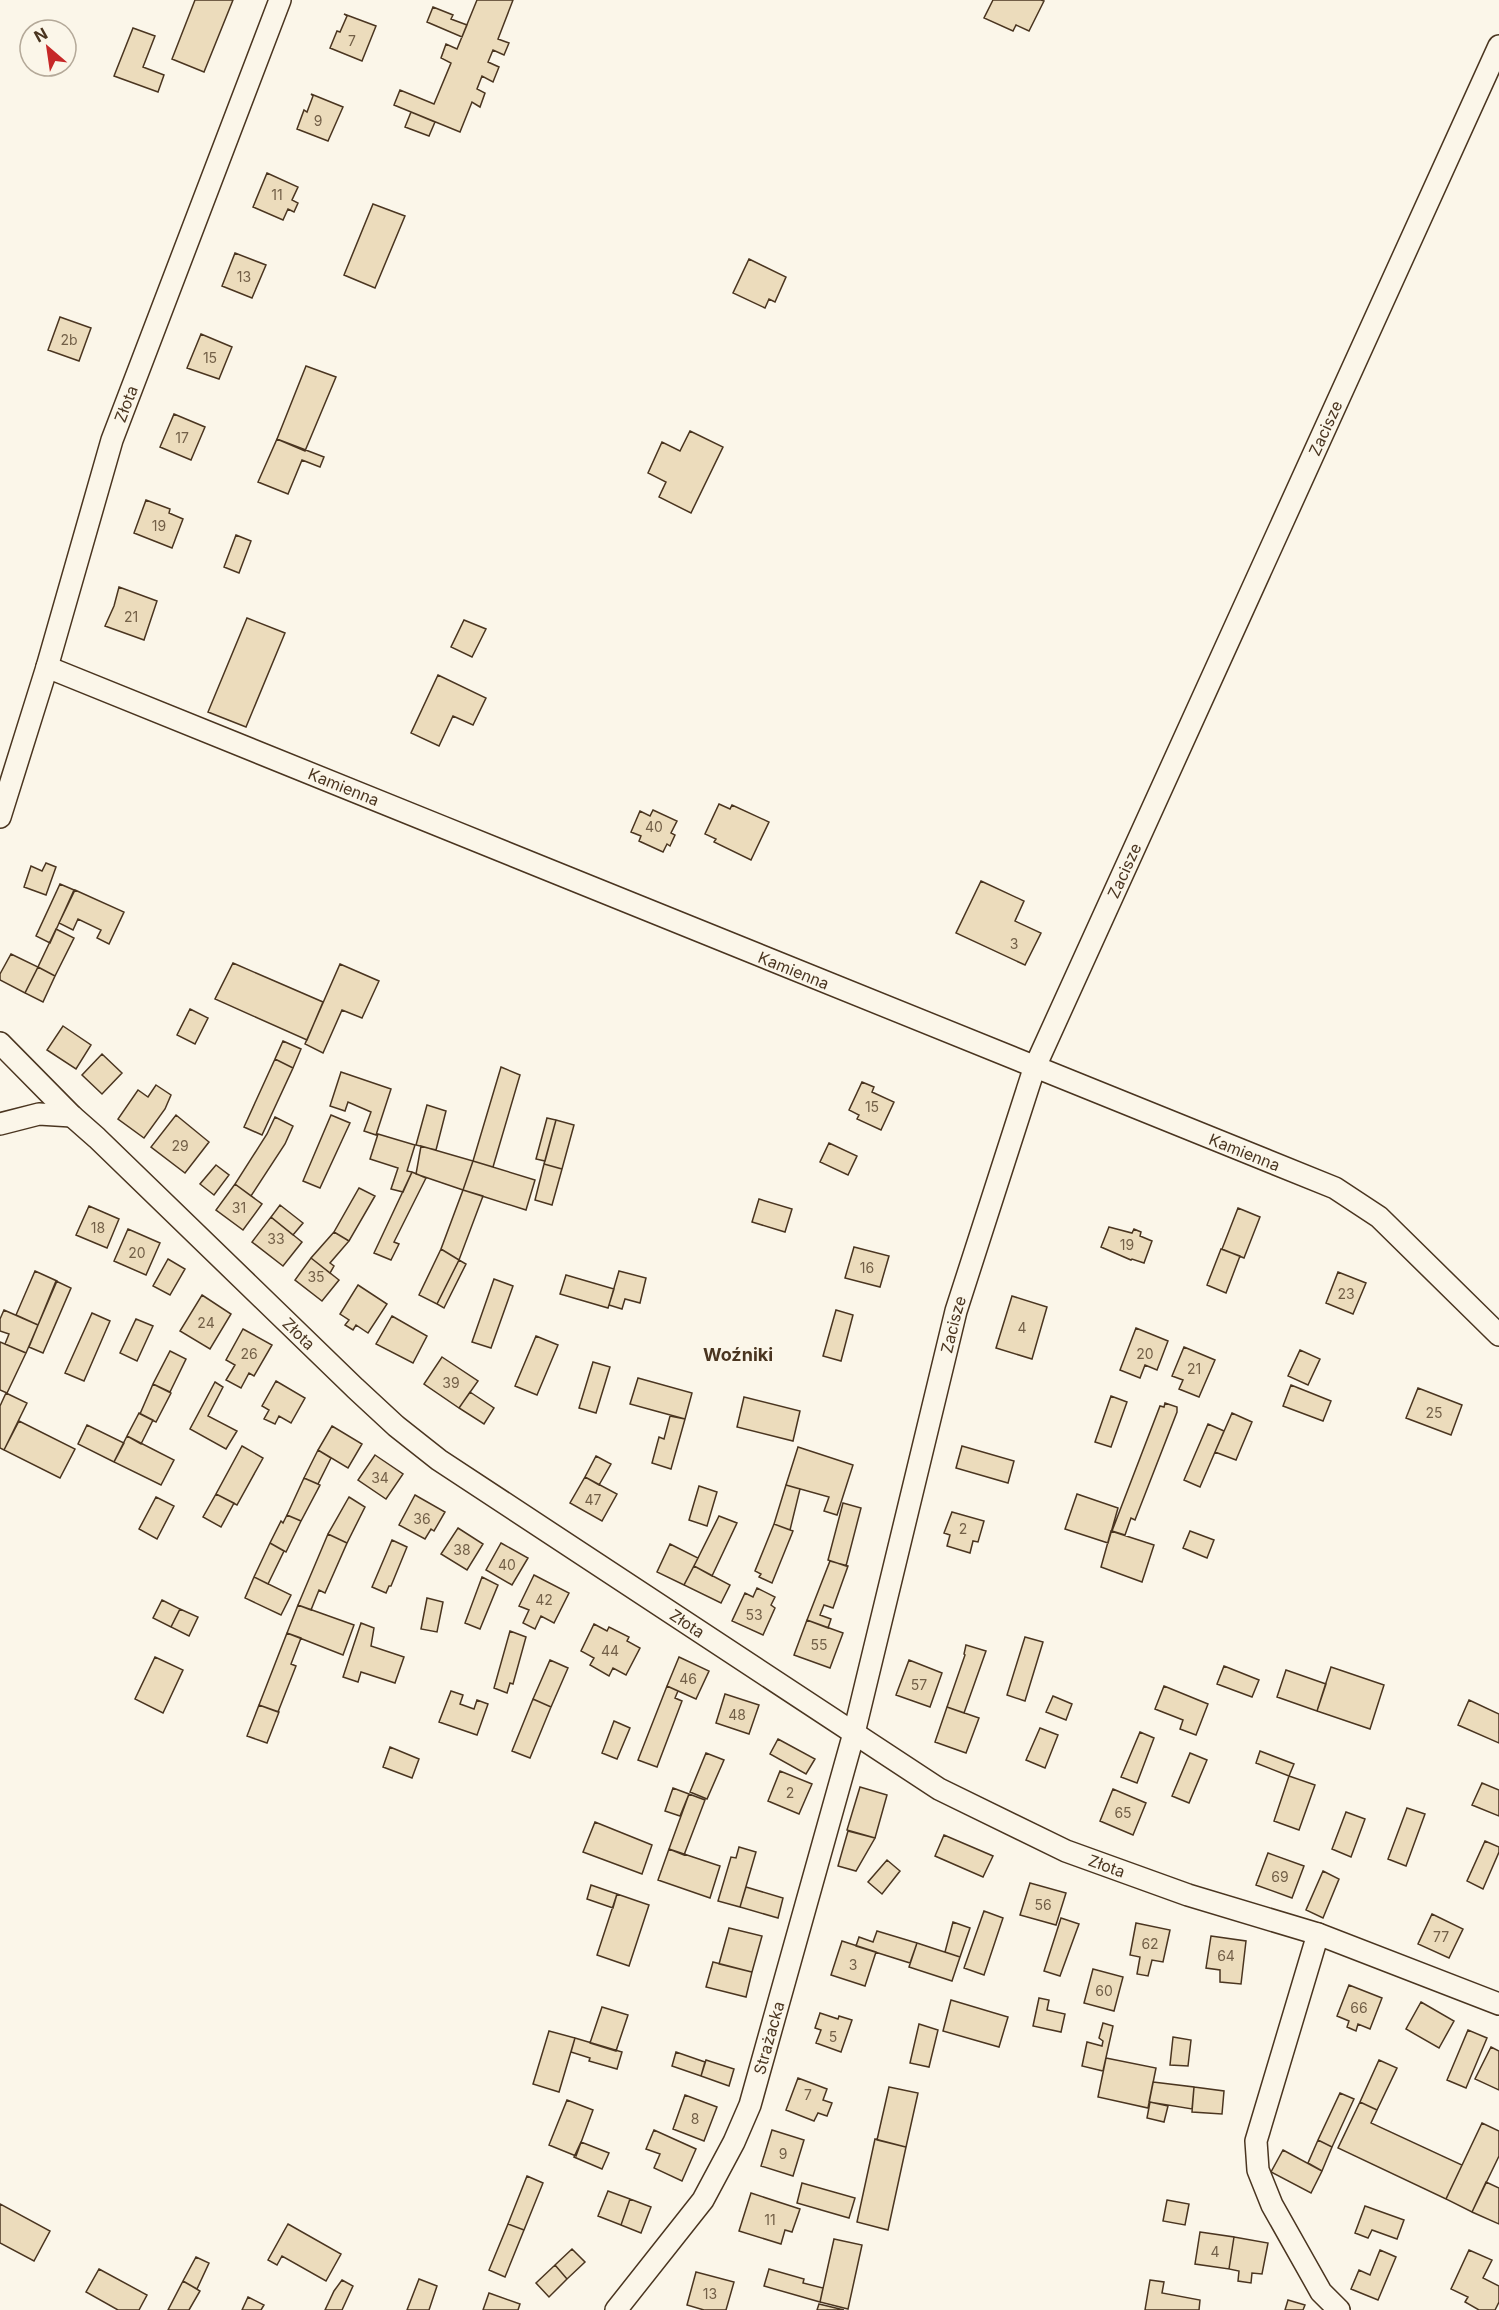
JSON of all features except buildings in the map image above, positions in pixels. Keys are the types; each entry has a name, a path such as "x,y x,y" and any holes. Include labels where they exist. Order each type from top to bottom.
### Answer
{"street":[{"name":"Złota","path":"0,817 47,667 116,430 280,0"},
{"name":"Zacisze","path":"854,1733 956,1311 1034,1069 1499,46"},
{"name":"Kamienna","path":"47,667 346,786 1034,1069 1335,1188 1379,1217 1499,1335"},
{"name":"Złota","path":"0,1043 72,1116 396,1426 480,1489 939,1789 1066,1851 1188,1895 1318,1934 1499,2004"},
{"path":"0,1124 39,1114 72,1116"},
{"name":"Strażacka","path":"616,2310 703,2200 734,2142 750,2105 854,1733"},
{"path":"1318,1934 1256,2141 1258,2170 1272,2205 1321,2292 1339,2310"}],"district":[{"name":"Woźniki","path":"738,1354"}]}
